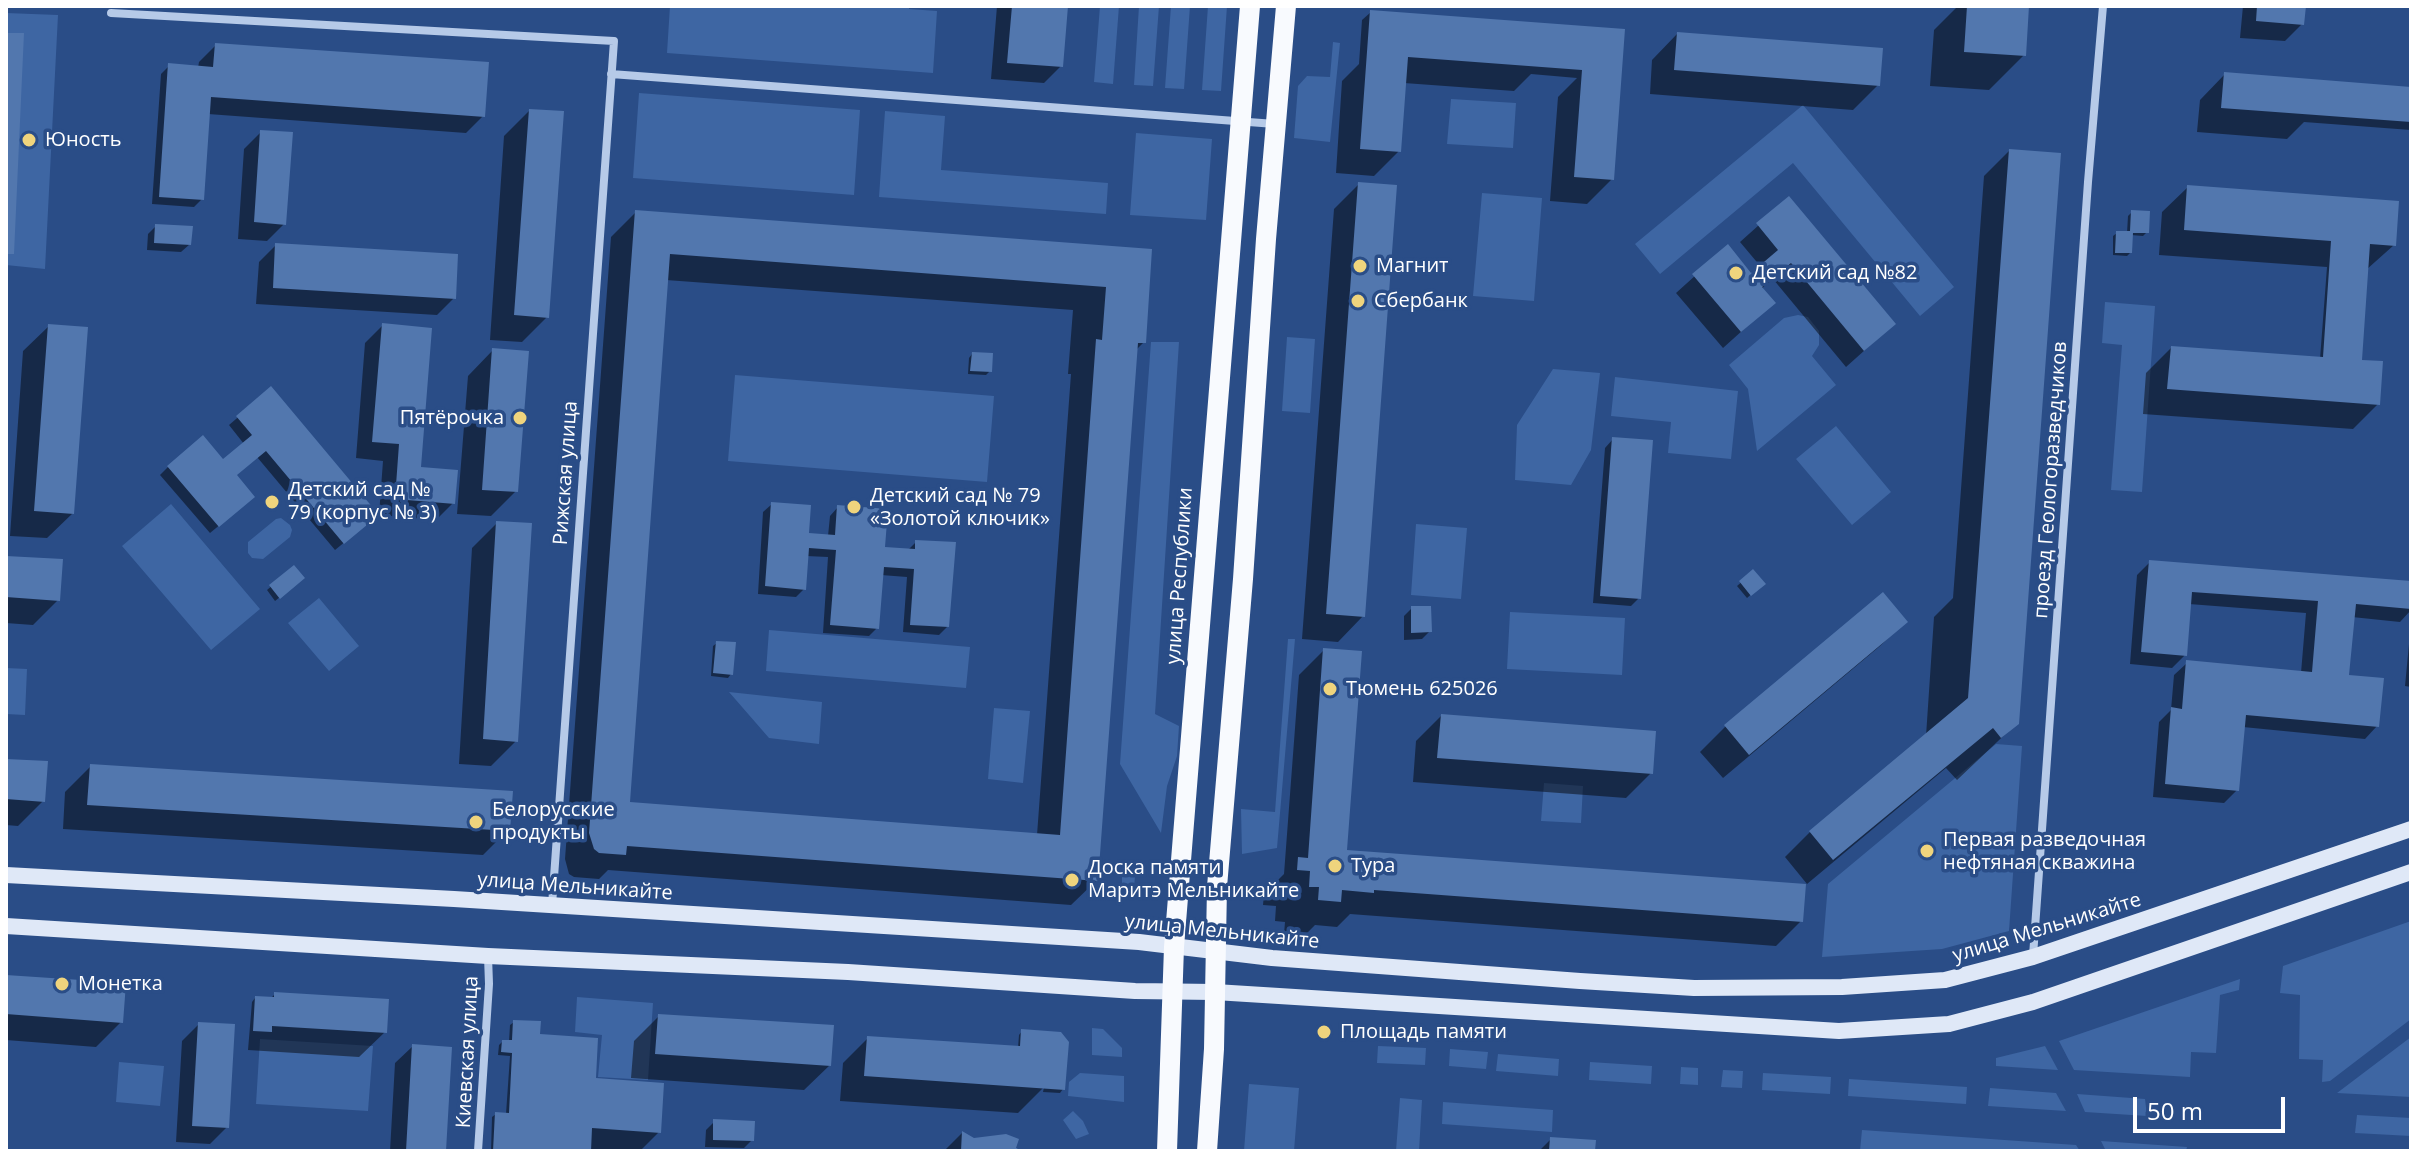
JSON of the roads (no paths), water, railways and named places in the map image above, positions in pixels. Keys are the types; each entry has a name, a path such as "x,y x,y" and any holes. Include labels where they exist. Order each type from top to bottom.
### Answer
{"main road":[{"name":"улица Республики","path":"1167,1151 1174,947 1250,6"},
{"path":"1207,1151 1214,1049 1217,887 1286,6"},
{"name":"улица Мельникайте","path":"6,875 1139,942 1216,952 1694,988 1842,987 1945,980 2033,957 2411,829"},
{"path":"6,926 488,956 1215,992 1839,1031 1949,1024 2033,1002 2411,872"}],"street":[{"name":"проезд Геологоразведчиков","path":"2033,957 2103,6"},
{"name":"Рижская улица","path":"111,13 614,41 552,906"},
{"path":"611,74 1276,124"},
{"name":"Киевская улица","path":"478,1151 489,984 488,956"}],"place":[{"name":"Юность","path":"29,140"},
{"name":"Магнит","path":"1360,266"},
{"name":"Детский сад №82","path":"1736,273"},
{"name":"Сбербанк","path":"1358,301"},
{"name":"Пятёрочка","path":"520,418"},
{"name":"Детский сад № 79 (корпус № 3)","path":"272,502"},
{"name":"Детский сад № 79 «Золотой ключик»","path":"854,507"},
{"name":"Тюмень 625026","path":"1330,689"},
{"name":"Белорусские продукты","path":"476,822"},
{"name":"Первая разведочная нефтяная скважина","path":"1927,851"},
{"name":"Тура","path":"1335,866"},
{"name":"Доска памяти Маритэ Мельникайте","path":"1072,880"},
{"name":"Монетка","path":"62,984"},
{"name":"Площадь памяти","path":"1324,1032"}]}
